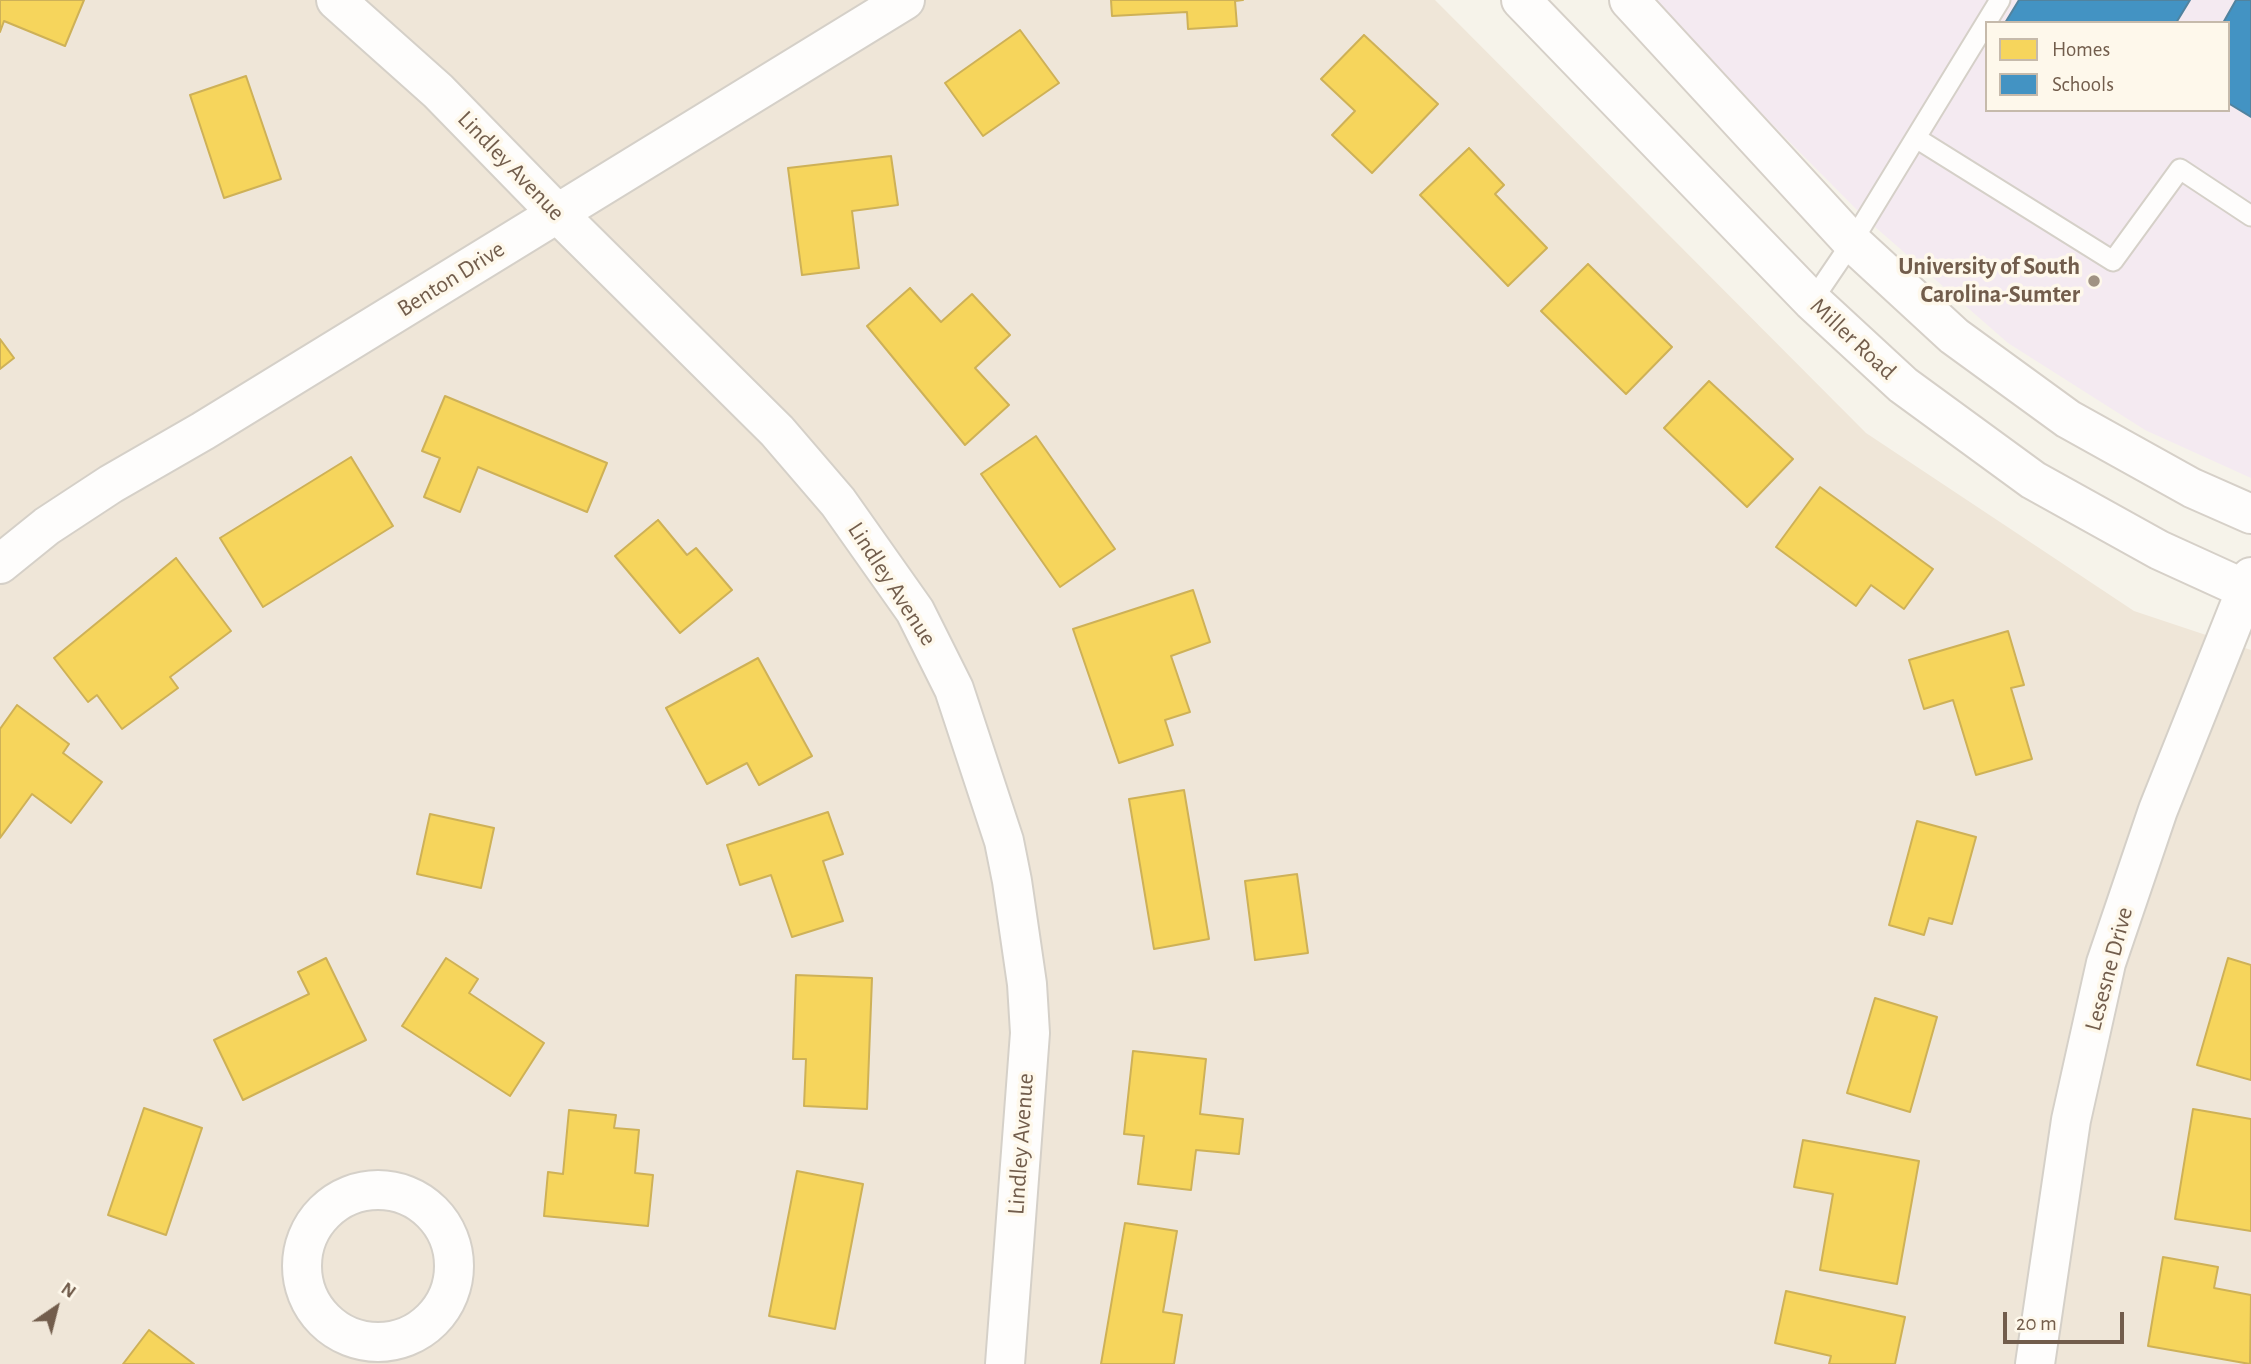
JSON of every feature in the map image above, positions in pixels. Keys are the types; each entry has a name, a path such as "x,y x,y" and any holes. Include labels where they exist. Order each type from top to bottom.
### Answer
{"street":[{"name":"Lindley Avenue","path":"336,0 438,91 777,431 838,502 915,611 954,689 1004,841 1013,881 1027,984 1030,1033 1005,1364"},
{"name":"Benton Drive","path":"0,564 47,526 111,484 204,431 905,0"},
{"name":"Miller Road","path":"1521,0 1812,301 1903,384 2033,480 2159,550 2249,587"},
{"path":"1629,0 1852,242 1954,336 2068,419 2192,488 2251,514"},
{"name":"Lesesne Drive","path":"2035,1364 2071,1120 2106,963 2158,810 2249,587"}],"lane":[{"path":"1987,21 2000,0"},
{"path":"1812,301 1852,242 1985,25"},
{"path":"1916,138 2113,261 2180,169 2251,216"}],"shaded area":[{"path":"0,0 1435,0 1866,433 2134,611 2251,650 2251,1364 0,1364"},
{"name":"University of South Carolina-Sumter","path":"1649,0 2251,0 2251,478 2145,430 2008,343 1866,219"}],"building: Homes":[{"path":"0,0 84,0 65,46 4,21 0,32"},
{"path":"1111,0 1243,0 1235,1 1237,26 1188,29 1187,12 1112,16"},
{"path":"1020,30 1059,83 983,136 945,83"},
{"path":"1364,35 1438,104 1372,173 1332,135 1355,111 1321,79"},
{"path":"246,76 281,179 224,198 190,95"},
{"path":"1469,148 1504,185 1495,194 1547,248 1508,286 1420,195"},
{"path":"891,156 898,205 852,211 859,268 802,275 788,168"},
{"path":"1588,264 1672,347 1626,394 1541,311"},
{"path":"910,288 941,322 972,294 1010,335 975,368 1009,405 965,445 867,326"},
{"path":"0,339 14,358 0,369"},
{"path":"1709,381 1793,459 1747,507 1664,428"},
{"path":"445,396 607,463 587,512 478,467 460,512 424,497 440,458 422,451"},
{"path":"1036,436 1115,549 1060,587 981,474"},
{"path":"351,457 393,526 263,607 220,538"},
{"path":"1820,487 1933,569 1904,609 1871,585 1856,606 1776,547"},
{"path":"658,520 687,555 696,548 732,590 680,633 615,556"},
{"path":"176,558 231,631 170,677 178,688 122,729 97,695 88,702 54,658"},
{"path":"1193,590 1210,642 1171,656 1190,712 1165,720 1173,745 1119,763 1073,629"},
{"path":"2008,631 2024,685 2011,688 2032,759 1976,775 1953,700 1924,709 1909,660"},
{"path":"758,658 812,756 759,785 747,763 707,784 666,708"},
{"path":"17,705 69,744 63,753 102,782 71,823 32,794 0,838 0,729"},
{"path":"1184,790 1209,939 1154,949 1129,799"},
{"path":"828,812 843,854 823,861 843,921 792,937 771,875 740,885 727,845"},
{"path":"430,814 494,828 481,888 417,874"},
{"path":"1917,821 1976,837 1952,924 1929,918 1924,935 1889,925"},
{"path":"1297,874 1308,953 1255,960 1245,881"},
{"path":"326,958 366,1040 243,1100 214,1040 309,994 298,972"},
{"path":"446,958 478,979 469,993 544,1043 510,1096 402,1026"},
{"path":"2228,958 2251,965 2251,1080 2197,1065"},
{"path":"796,975 872,978 867,1109 804,1106 806,1059 793,1059"},
{"path":"1875,998 1937,1017 1910,1112 1847,1093"},
{"path":"1133,1051 1206,1059 1200,1114 1243,1119 1239,1154 1196,1150 1191,1190 1138,1184 1144,1136 1124,1134"},
{"path":"144,1108 202,1128 166,1235 108,1215"},
{"path":"2193,1109 2251,1119 2251,1231 2175,1219"},
{"path":"569,1110 616,1115 614,1128 639,1130 635,1173 653,1175 648,1226 544,1216 548,1172 563,1174"},
{"path":"1803,1140 1919,1161 1897,1284 1820,1270 1833,1194 1794,1187"},
{"path":"797,1171 863,1184 835,1329 769,1316"},
{"path":"1125,1223 1177,1231 1163,1312 1182,1315 1174,1364 1101,1364"},
{"path":"2163,1257 2218,1267 2214,1288 2251,1295 2250,1364 2148,1346"},
{"path":"1786,1291 1905,1317 1895,1364 1829,1364 1831,1356 1775,1343"},
{"path":"149,1330 194,1364 123,1364"}],"building: Schools":[{"path":"2019,0 2190,0 2177,21 2006,21"},
{"path":"2236,0 2251,0 2251,117 2230,104 2230,21 2224,21"}],"place":[{"name":"University of South Carolina-Sumter","path":"2094,281"}]}
